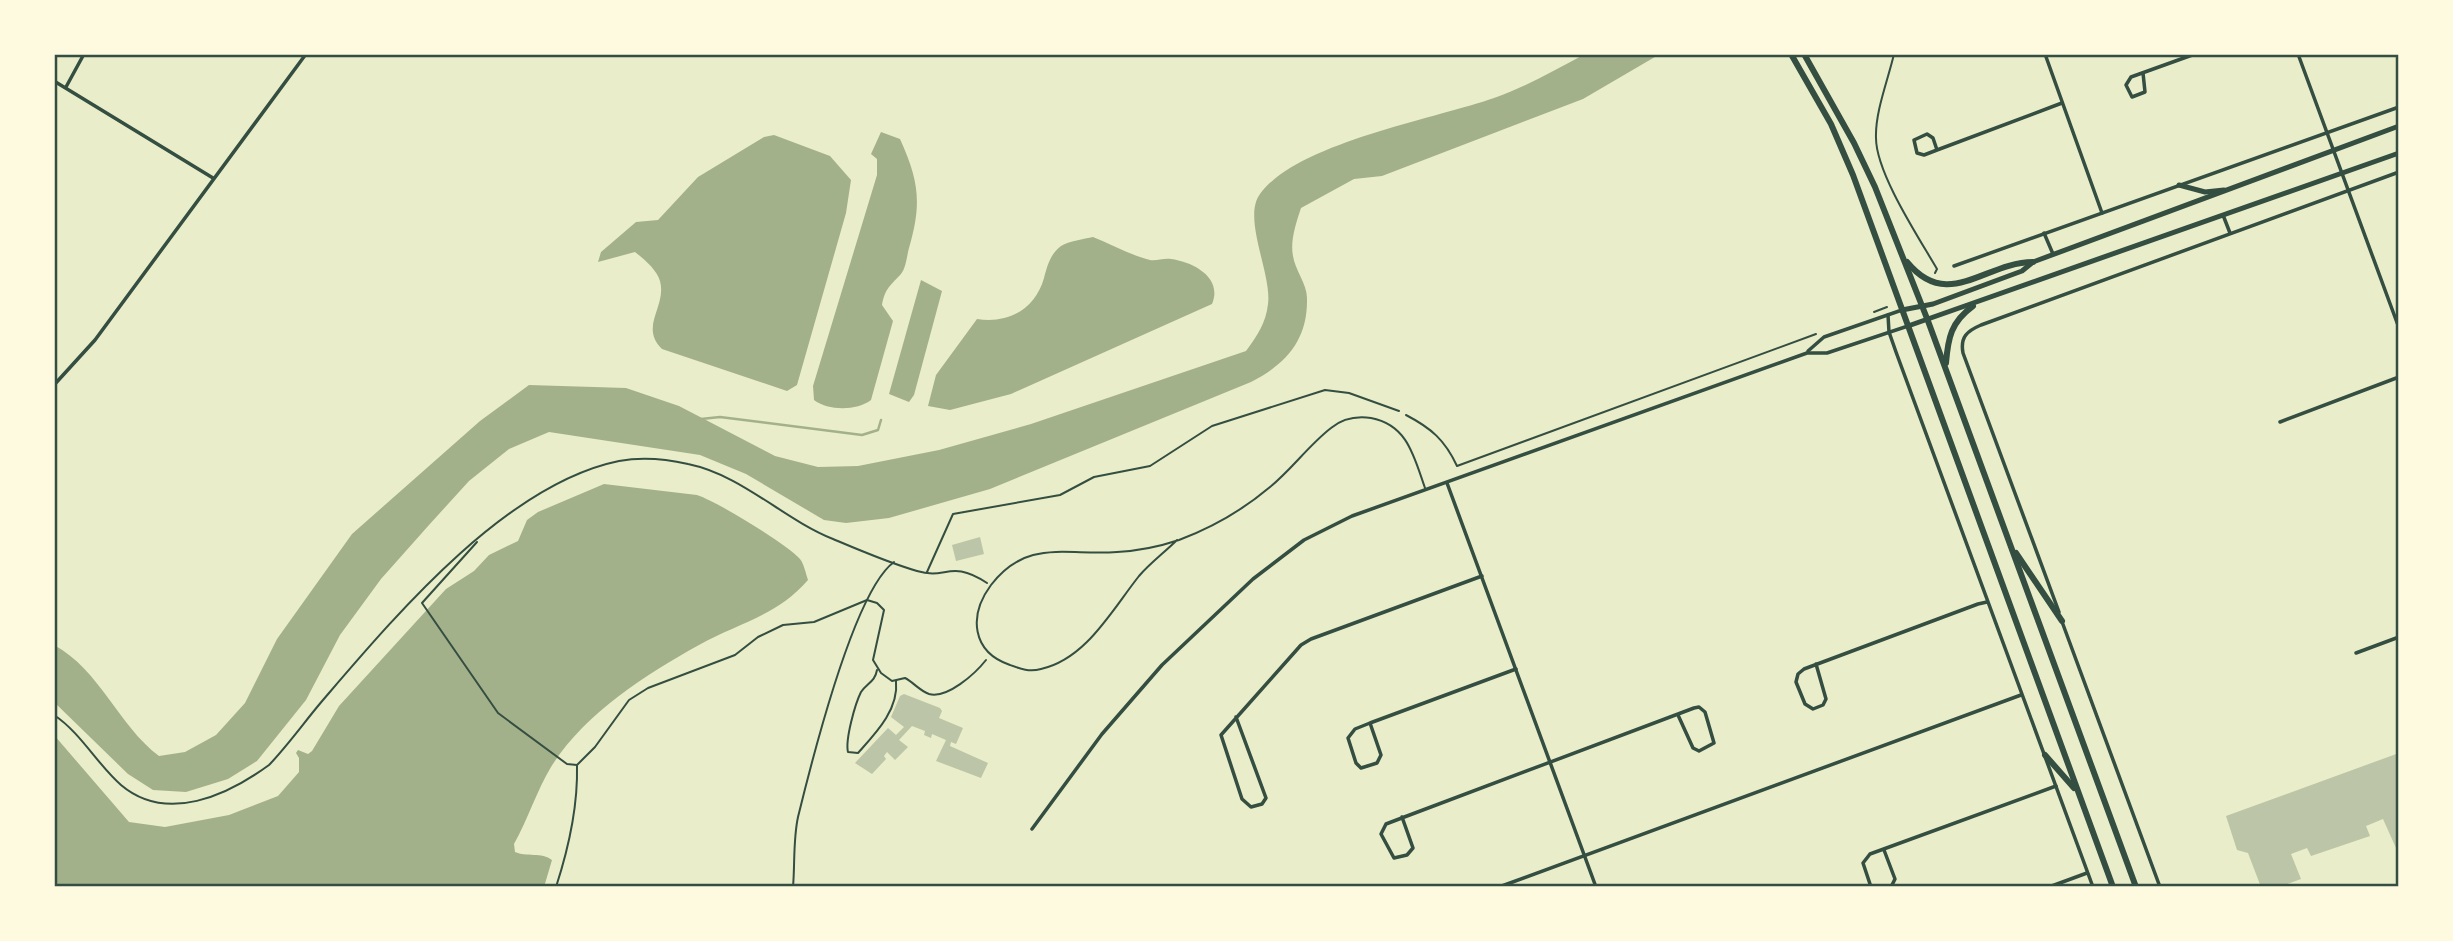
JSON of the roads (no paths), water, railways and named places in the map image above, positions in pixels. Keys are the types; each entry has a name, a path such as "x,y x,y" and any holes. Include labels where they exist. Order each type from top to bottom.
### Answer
{"main road":[{"path":"1791,54 1843,151 2113,887"},
{"path":"1804,54 1854,143 1902,255 2137,887"},
{"path":"1902,255 1920,275 1941,285 1957,284 2018,262 2033,262 2053,255 2399,126"},
{"path":"1908,326 1973,306 2399,153"},
{"path":"2179,185 2206,192 2234,188"},
{"path":"1902,310 1922,306 2022,271 2033,262"},
{"path":"1945,369 1949,334 1955,323 1973,306"},
{"path":"2009,542 2062,621"},
{"path":"2045,755 2078,792"}],"street":[{"path":"66,87 84,54"},
{"path":"54,385 95,340 306,54"},
{"path":"2045,54 2102,213"},
{"path":"2143,74 2145,92 2132,97 2126,89 2127,82 2143,74 2195,54"},
{"path":"2298,54 2399,328"},
{"path":"54,81 213,178"},
{"path":"1937,150 1930,135 1922,134 1914,140 1914,149 1920,155 1937,150 2062,103"},
{"path":"1954,266 2399,107"},
{"path":"2160,887 1963,353 1962,339 1981,325 2399,172"},
{"path":"2223,215 2230,233"},
{"path":"2045,233 2053,255"},
{"path":"1807,353 1824,337 1902,310"},
{"path":"1888,315 1889,332 2093,887"},
{"path":"1032,829 1102,734 1162,665 1253,579 1316,534 1352,516 1807,353 1827,353 1908,326"},
{"path":"2280,422 2399,377"},
{"path":"1447,483 1596,887"},
{"path":"1236,717 1266,798 1262,804 1251,807 1242,799 1222,739 1223,732 1236,717 1301,645 1482,576"},
{"path":"1816,664 1826,699 1823,705 1813,709 1801,697 1796,677 1801,671 1816,664 1987,602"},
{"path":"2356,653 2399,637"},
{"path":"1370,723 1381,755 1377,763 1361,768 1356,764 1348,738 1355,729 1370,723 1516,669"},
{"path":"1499,887 2021,695"},
{"path":"1402,817 1413,848 1397,859 1391,857 1381,830 1386,824 1402,817 1699,707 1703,709 1714,743 1699,751 1693,748 1678,715"},
{"path":"1871,887 1864,870 1864,859 2056,786"},
{"path":"1884,850 1895,879 1891,887"},
{"path":"2049,887 2087,873"}],"lane":[{"path":"1177,540 1141,574 1103,623 1067,658 1039,670 1025,671 990,656 980,643 975,615 990,586 1027,555 1049,551 1117,552 1177,540 1236,511 1270,487 1332,427 1349,418 1379,419 1402,433 1411,448 1426,489"}],"waterway":[{"path":"701,419 720,417 862,435 878,430 881,420"}]}
